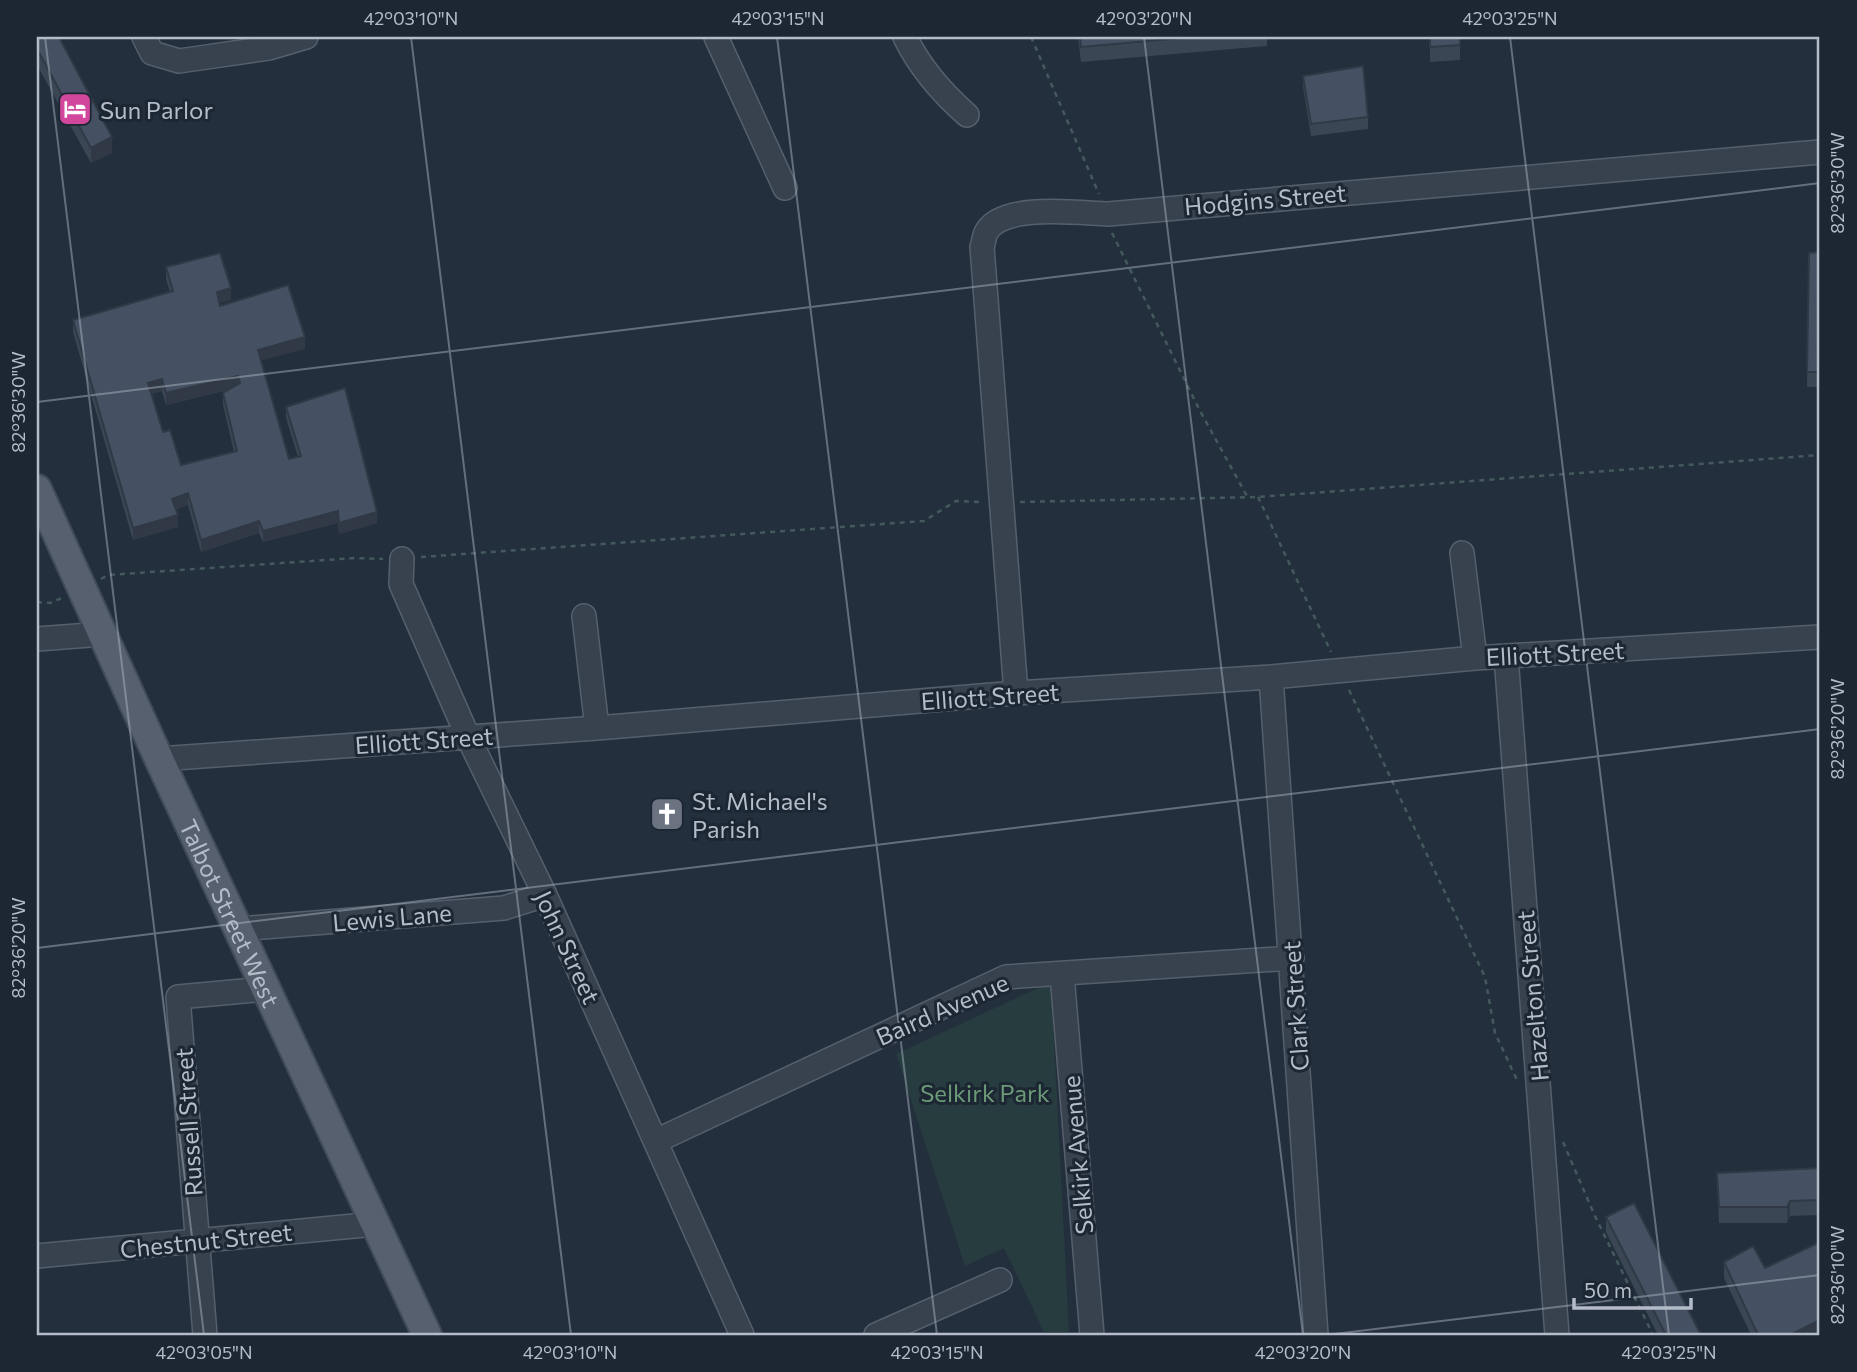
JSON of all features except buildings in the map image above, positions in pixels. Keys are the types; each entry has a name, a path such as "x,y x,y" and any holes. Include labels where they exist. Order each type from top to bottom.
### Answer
{"main road":[{"name":"Talbot Street West","path":"37,489 265,989 427,1335"}],"street":[{"path":"144,37 152,53 179,61 269,48 306,37"},
{"path":"716,37 785,188"},
{"path":"905,37 925,72 940,91 967,115"},
{"name":"Hodgins Street","path":"1016,693 982,247 986,232 997,221 1035,212 1108,214 1820,152"},
{"path":"1462,553 1475,658"},
{"name":"John Street","path":"402,559 401,584 468,737 545,895 742,1335"},
{"path":"584,616 597,728"},
{"path":"37,639 103,634"},
{"name":"Elliott Street","path":"159,759 597,728 1016,693 1271,677 1475,658 1820,637"},
{"name":"Hazelton Street","path":"1506,656 1557,1335"},
{"name":"Clark Street","path":"1271,677 1316,1335"},
{"name":"Lewis Lane","path":"238,929 504,908 545,895"},
{"name":"Baird Avenue","path":"656,1141 1006,977 1292,958"},
{"name":"Selkirk Avenue","path":"1062,974 1092,1335"},
{"name":"Russell Street","path":"205,1335 178,997 265,989"},
{"name":"Chestnut Street","path":"37,1256 375,1224"},
{"path":"876,1335 1000,1280"}],"path":[{"path":"1031,37 1108,214 1110,229 1199,409 1248,498"},
{"path":"84,589 108,575 355,558 402,559 924,521 956,501 1248,498 1820,455"},
{"path":"1258,497 1485,977 1495,1033 1527,1101 1541,1106"},
{"path":"1563,1142 1594,1214 1653,1335"}],"green space":[{"name":"Selkirk Park","path":"1051,982 1069,1332 1044,1332 1004,1248 965,1266 896,1054"}],"place":[{"name":"Sun Parlor","path":"75,109"},
{"name":"St. Michael's Parish","path":"667,814"}]}
